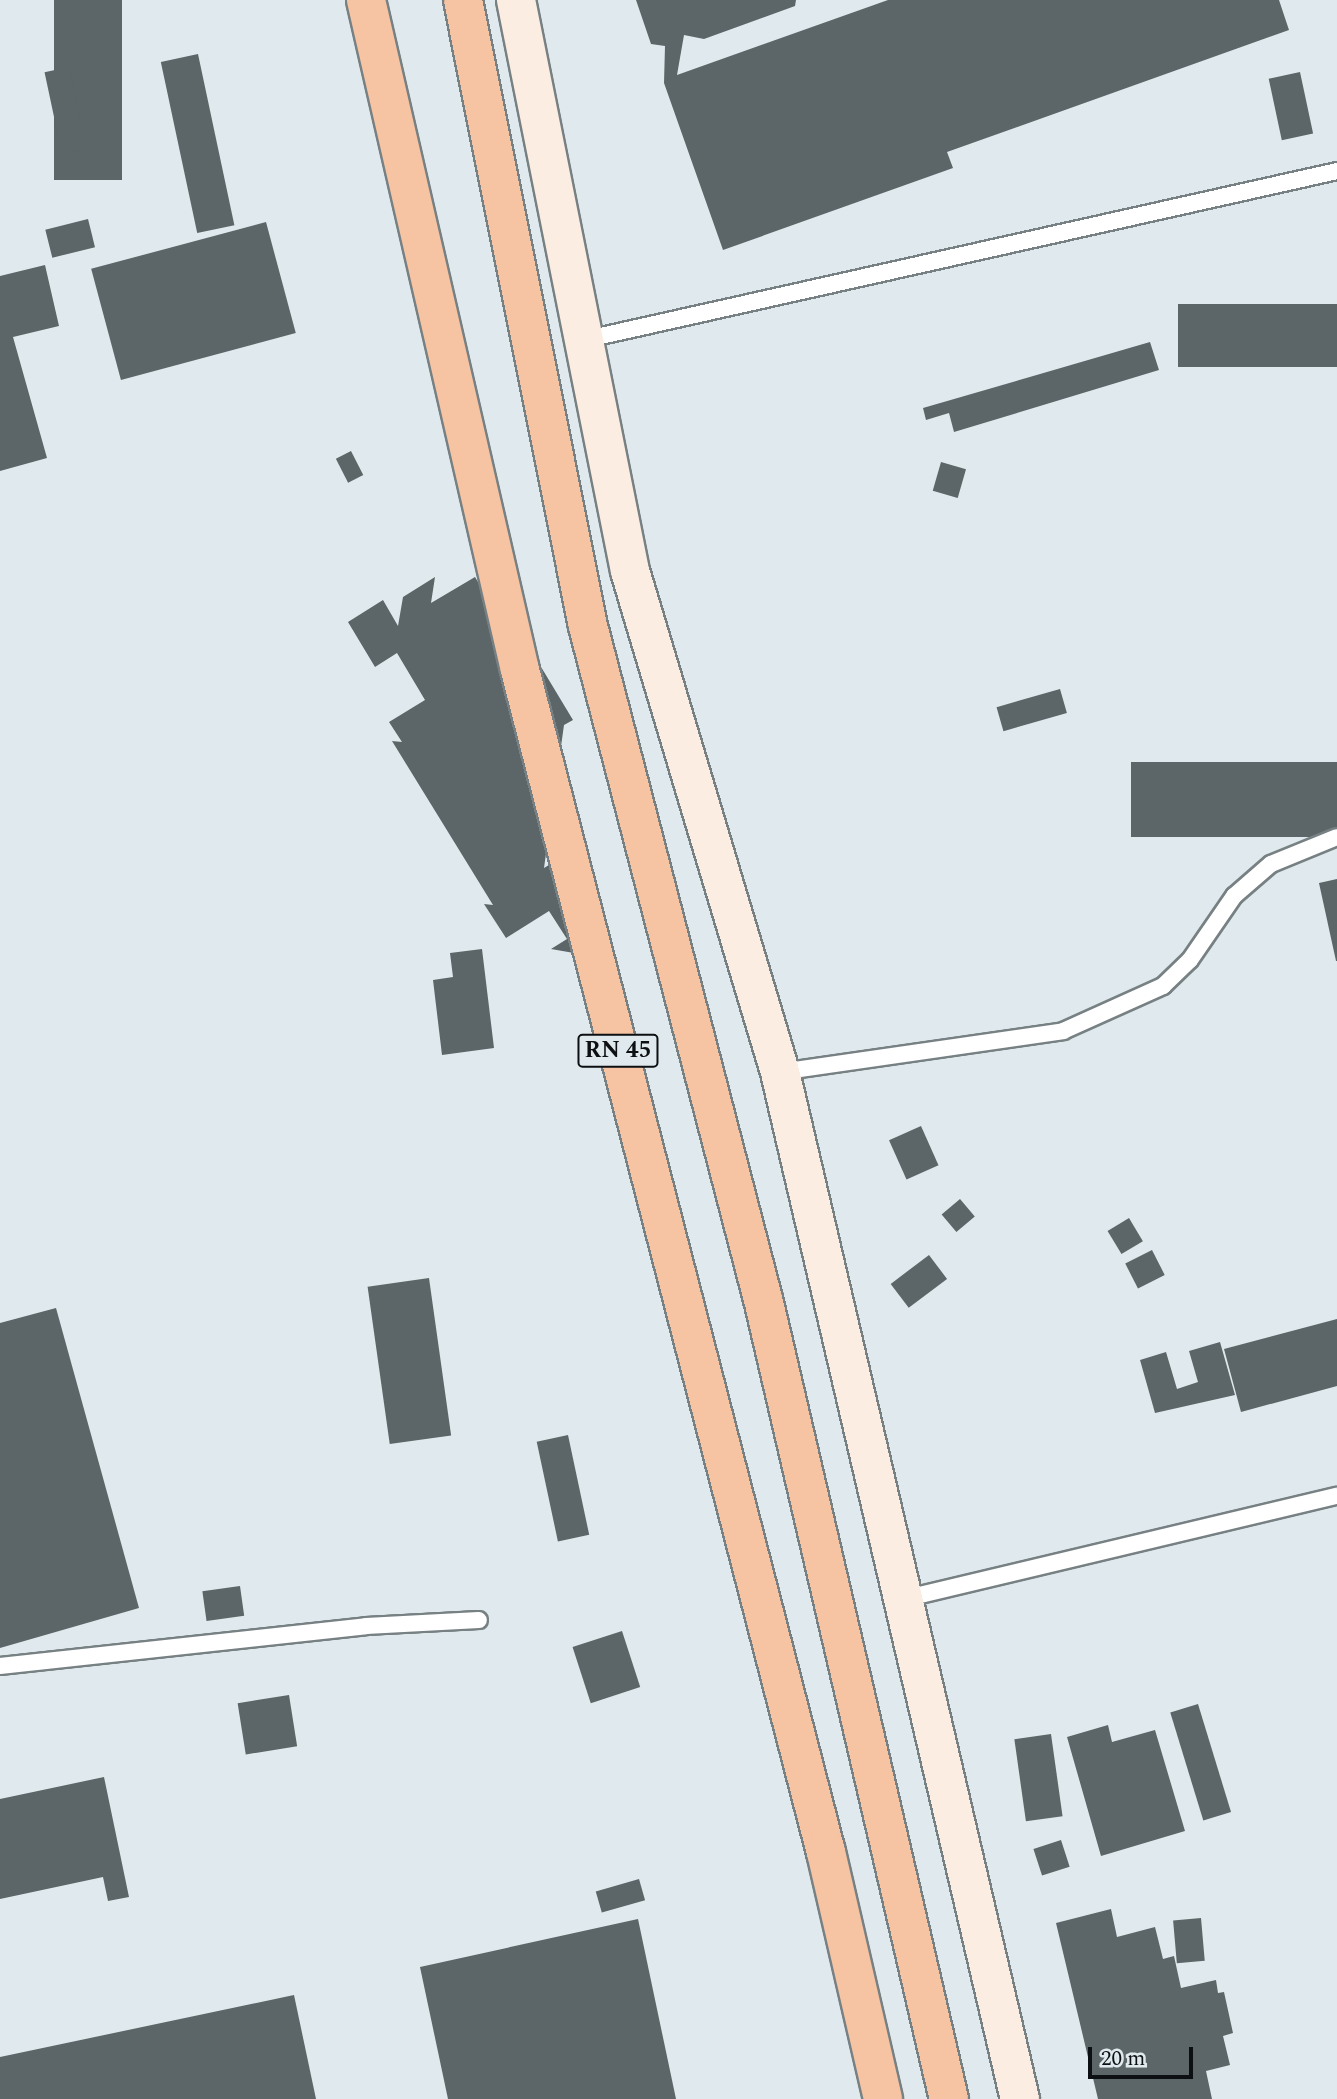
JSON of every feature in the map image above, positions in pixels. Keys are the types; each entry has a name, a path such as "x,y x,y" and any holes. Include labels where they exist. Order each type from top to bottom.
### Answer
{"highway":[{"name":"RN 45","path":"366,0 520,670 826,1852 883,2099"},
{"name":"RN 45","path":"464,0 588,626 764,1303 949,2099"}],"main road":[{"path":"516,0 630,571 780,1072 900,1600 1020,2099"}],"lane":[{"path":"583,340 1337,171"},
{"path":"780,1072 1063,1031 1163,986 1190,960 1234,896 1271,864 1337,837"},
{"path":"900,1600 1337,1496"},
{"path":"0,1666 366,1626 479,1620"}],"building":[{"path":"54,0 122,0 122,180 54,180"},
{"path":"636,0 796,0 795,6 704,39 684,35 677,75 888,0 1279,0 1289,30 947,152 953,168 723,250 664,83 665,46 651,44"},
{"path":"198,54 234,225 197,233 161,62"},
{"path":"69,67 86,148 62,153 45,72"},
{"path":"1300,72 1313,134 1282,140 1269,79"},
{"path":"88,219 95,247 52,258 45,230"},
{"path":"266,222 296,333 121,380 91,269"},
{"path":"45,265 59,326 13,337 47,458 0,471 0,276"},
{"path":"1178,304 1337,304 1337,367 1178,367"},
{"path":"1150,342 1159,370 954,432 949,413 926,420 923,408"},
{"path":"351,451 363,475 348,483 336,459"},
{"path":"941,462 966,469 958,498 933,491"},
{"path":"435,577 431,603 475,577 520,652 529,647 573,720 564,725 544,868 575,849 574,953 551,949 567,939 549,911 506,938 484,904 493,905 392,741 402,742 389,722 425,700 397,653 375,667 348,622 383,600 398,626 403,597"},
{"path":"1060,689 1067,713 1003,731 997,707"},
{"path":"1131,762 1337,762 1337,837 1131,837"},
{"path":"1337,879 1337,961 1336,961 1319,883"},
{"path":"482,949 494,1048 442,1055 433,980 453,977 450,953"},
{"path":"921,1126 938,1165 907,1180 889,1140"},
{"path":"960,1199 975,1217 956,1232 942,1214"},
{"path":"1129,1218 1143,1241 1121,1254 1108,1231"},
{"path":"1152,1250 1165,1275 1138,1289 1125,1264"},
{"path":"929,1255 947,1279 909,1308 891,1284"},
{"path":"429,1278 451,1435 390,1444 368,1287"},
{"path":"56,1308 139,1608 0,1648 0,1323"},
{"path":"1337,1319 1337,1386 1241,1412 1224,1349"},
{"path":"1220,1342 1235,1395 1155,1413 1140,1360 1166,1352 1177,1389 1198,1382 1189,1351"},
{"path":"568,1435 589,1535 558,1541 537,1442"},
{"path":"240,1586 244,1616 207,1621 202,1591"},
{"path":"622,1631 640,1687 591,1703 573,1647"},
{"path":"289,1695 297,1746 246,1754 238,1703"},
{"path":"1198,1704 1231,1812 1203,1821 1170,1712"},
{"path":"1108,1725 1112,1742 1155,1730 1185,1831 1101,1856 1067,1737"},
{"path":"1051,1734 1063,1816 1026,1821 1014,1739"},
{"path":"104,1777 129,1897 108,1901 103,1877 0,1899 0,1799"},
{"path":"1061,1840 1070,1867 1042,1876 1033,1849"},
{"path":"639,1879 645,1900 602,1913 596,1891"},
{"path":"1111,1909 1117,1937 1155,1927 1163,1959 1174,1956 1181,1988 1216,1980 1218,1993 1224,1992 1233,2033 1223,2036 1230,2065 1206,2071 1212,2099 1098,2099 1056,1923"},
{"path":"1201,1918 1205,1961 1177,1963 1173,1920"},
{"path":"638,1919 676,2099 448,2099 420,1967"},
{"path":"294,1995 316,2099 0,2099 0,2057"}]}
